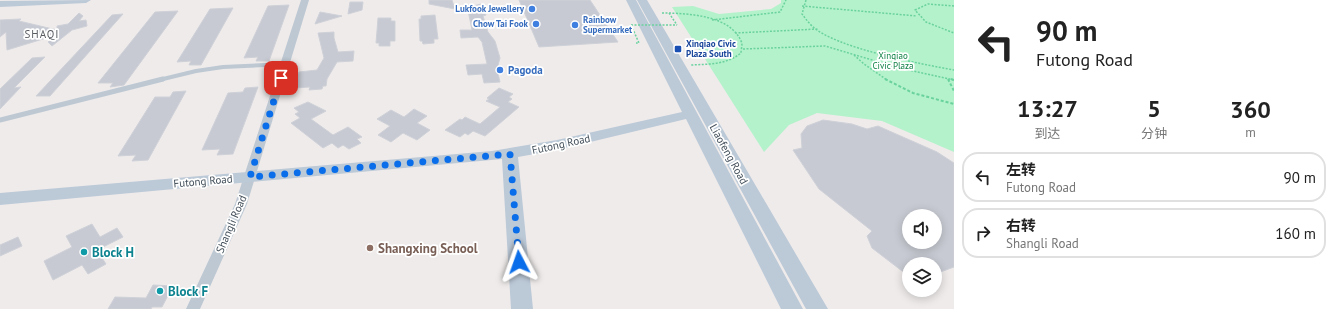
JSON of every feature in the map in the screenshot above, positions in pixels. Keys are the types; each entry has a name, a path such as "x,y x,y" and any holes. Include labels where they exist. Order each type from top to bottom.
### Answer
{"street":[{"path":"0,4 86,0"},
{"name":"Shangli Road","path":"193,309 241,204 305,0"},
{"name":"Liaofeng Road","path":"631,0 792,309"},
{"name":"Liaofeng Road","path":"642,0 817,309"},
{"name":"Futong Road","path":"0,191 251,174 510,154 562,144 688,111"},
{"name":"Futong Road","path":"0,199 494,149 688,111"},
{"path":"510,154 522,309"}],"lane":[{"path":"0,120 196,71 286,64"}],"path":[{"path":"711,20 780,12 786,0"},
{"path":"806,0 802,6 804,15 818,29 836,40 865,50 954,70"},
{"path":"917,16 915,10 918,6 925,4 954,6"},
{"path":"802,6 917,16 936,27 954,32"},
{"path":"662,14 669,13 690,15 711,20 724,25 735,33 742,42 742,49 734,58 723,62 679,65"},
{"path":"636,43 639,43 631,25 677,25 669,13"},
{"path":"735,33 818,29"},
{"path":"742,49 825,46 899,68 954,80"},
{"path":"854,55 868,68 889,81 918,93 954,104"},
{"path":"948,79 954,91"}],"green space":[{"name":"Xinqiao Civic Plaza","path":"781,0 954,0 954,152 882,121 817,113 789,125 764,152 672,7 693,6 719,14 771,9 781,3"}],"building":[{"path":"429,0 452,0 455,9 429,4"},
{"path":"519,0 590,0 618,42 539,47"},
{"path":"350,2 363,2 362,10 348,14"},
{"path":"481,4 486,15 483,16 488,32 495,41 500,58 497,69 500,82 484,83 482,74 468,75 466,65 487,64 482,42 478,37 461,38 460,30 472,30 467,5 473,6"},
{"path":"289,5 269,61 256,61 258,57 244,58 268,6"},
{"path":"233,8 201,65 189,65 191,61 177,62 210,9"},
{"path":"178,11 124,85 110,87 113,83 98,83 155,12"},
{"path":"320,12 342,16 315,24"},
{"path":"79,13 83,16 79,21 86,20 87,26 72,30 52,46 48,42 56,35 7,50 6,32 0,37 0,20 21,19 19,21 57,30 57,26 68,24"},
{"path":"123,14 50,96 36,96 112,15"},
{"path":"435,15 438,39 434,39 434,43 423,44 422,41 420,41 419,19 421,19 421,16"},
{"path":"378,18 391,18 391,21 395,21 395,41 390,41 390,46 379,46 379,43 376,43"},
{"path":"334,32 338,52 354,51 353,61 337,62 327,79 326,86 323,86 322,89 309,90 310,87 295,88 296,85 294,85 296,74 299,72 317,70 324,58 318,33"},
{"path":"45,57 14,88 21,87 0,109 0,89 32,58"},
{"path":"258,87 233,154 217,155 220,149 202,150 228,93 243,92 245,88"},
{"path":"499,88 513,94 509,97 512,99 508,102 519,107 485,136 473,131 468,135 465,133 460,137 445,130 465,117 480,124 500,107 486,101 489,99 487,98"},
{"path":"186,91 148,160 132,161 136,155 118,156 155,97 170,97 173,92"},
{"path":"308,102 326,111 311,119 333,135 348,127 362,137 357,139 361,143 349,149 343,145 338,148 332,143 323,148 291,123 300,118 295,114 299,112 294,108"},
{"path":"414,109 427,116 417,123 430,130 417,140 403,133 391,142 378,135 390,126 377,119 391,110 404,117"},
{"path":"823,120 852,124 867,129 878,126 937,152 954,163 954,267 942,271 942,257 902,257 902,271 872,248 867,236 872,231 819,189 793,150 802,148 801,134 807,126"},
{"name":"Block H","path":"92,224 100,237 117,228 123,237 97,250 106,264 88,274 82,265 53,280 44,261 72,247 66,236"},
{"path":"18,237 22,246 0,256 0,245"},
{"name":"Block F","path":"153,285 173,286 162,307 152,307 151,309 108,309 115,297 146,298"}],"place":[{"name":"Lukfook Jewellery","path":"532,9"},
{"name":"Chow Tai Fook","path":"536,24"},
{"name":"Rainbow Supermarket","path":"575,25"},
{"name":"Xinqiao Civic Plaza South","path":"678,49"},
{"name":"Pagoda","path":"500,70"},
{"name":"Shangxing School","path":"370,248"},
{"name":"Block H","path":"84,252"},
{"name":"Block F","path":"160,291"}],"district":[{"name":"SHAQI","path":"42,34"}],"route":[{"path":"281,78 250,177 510,154 519,262"}]}
